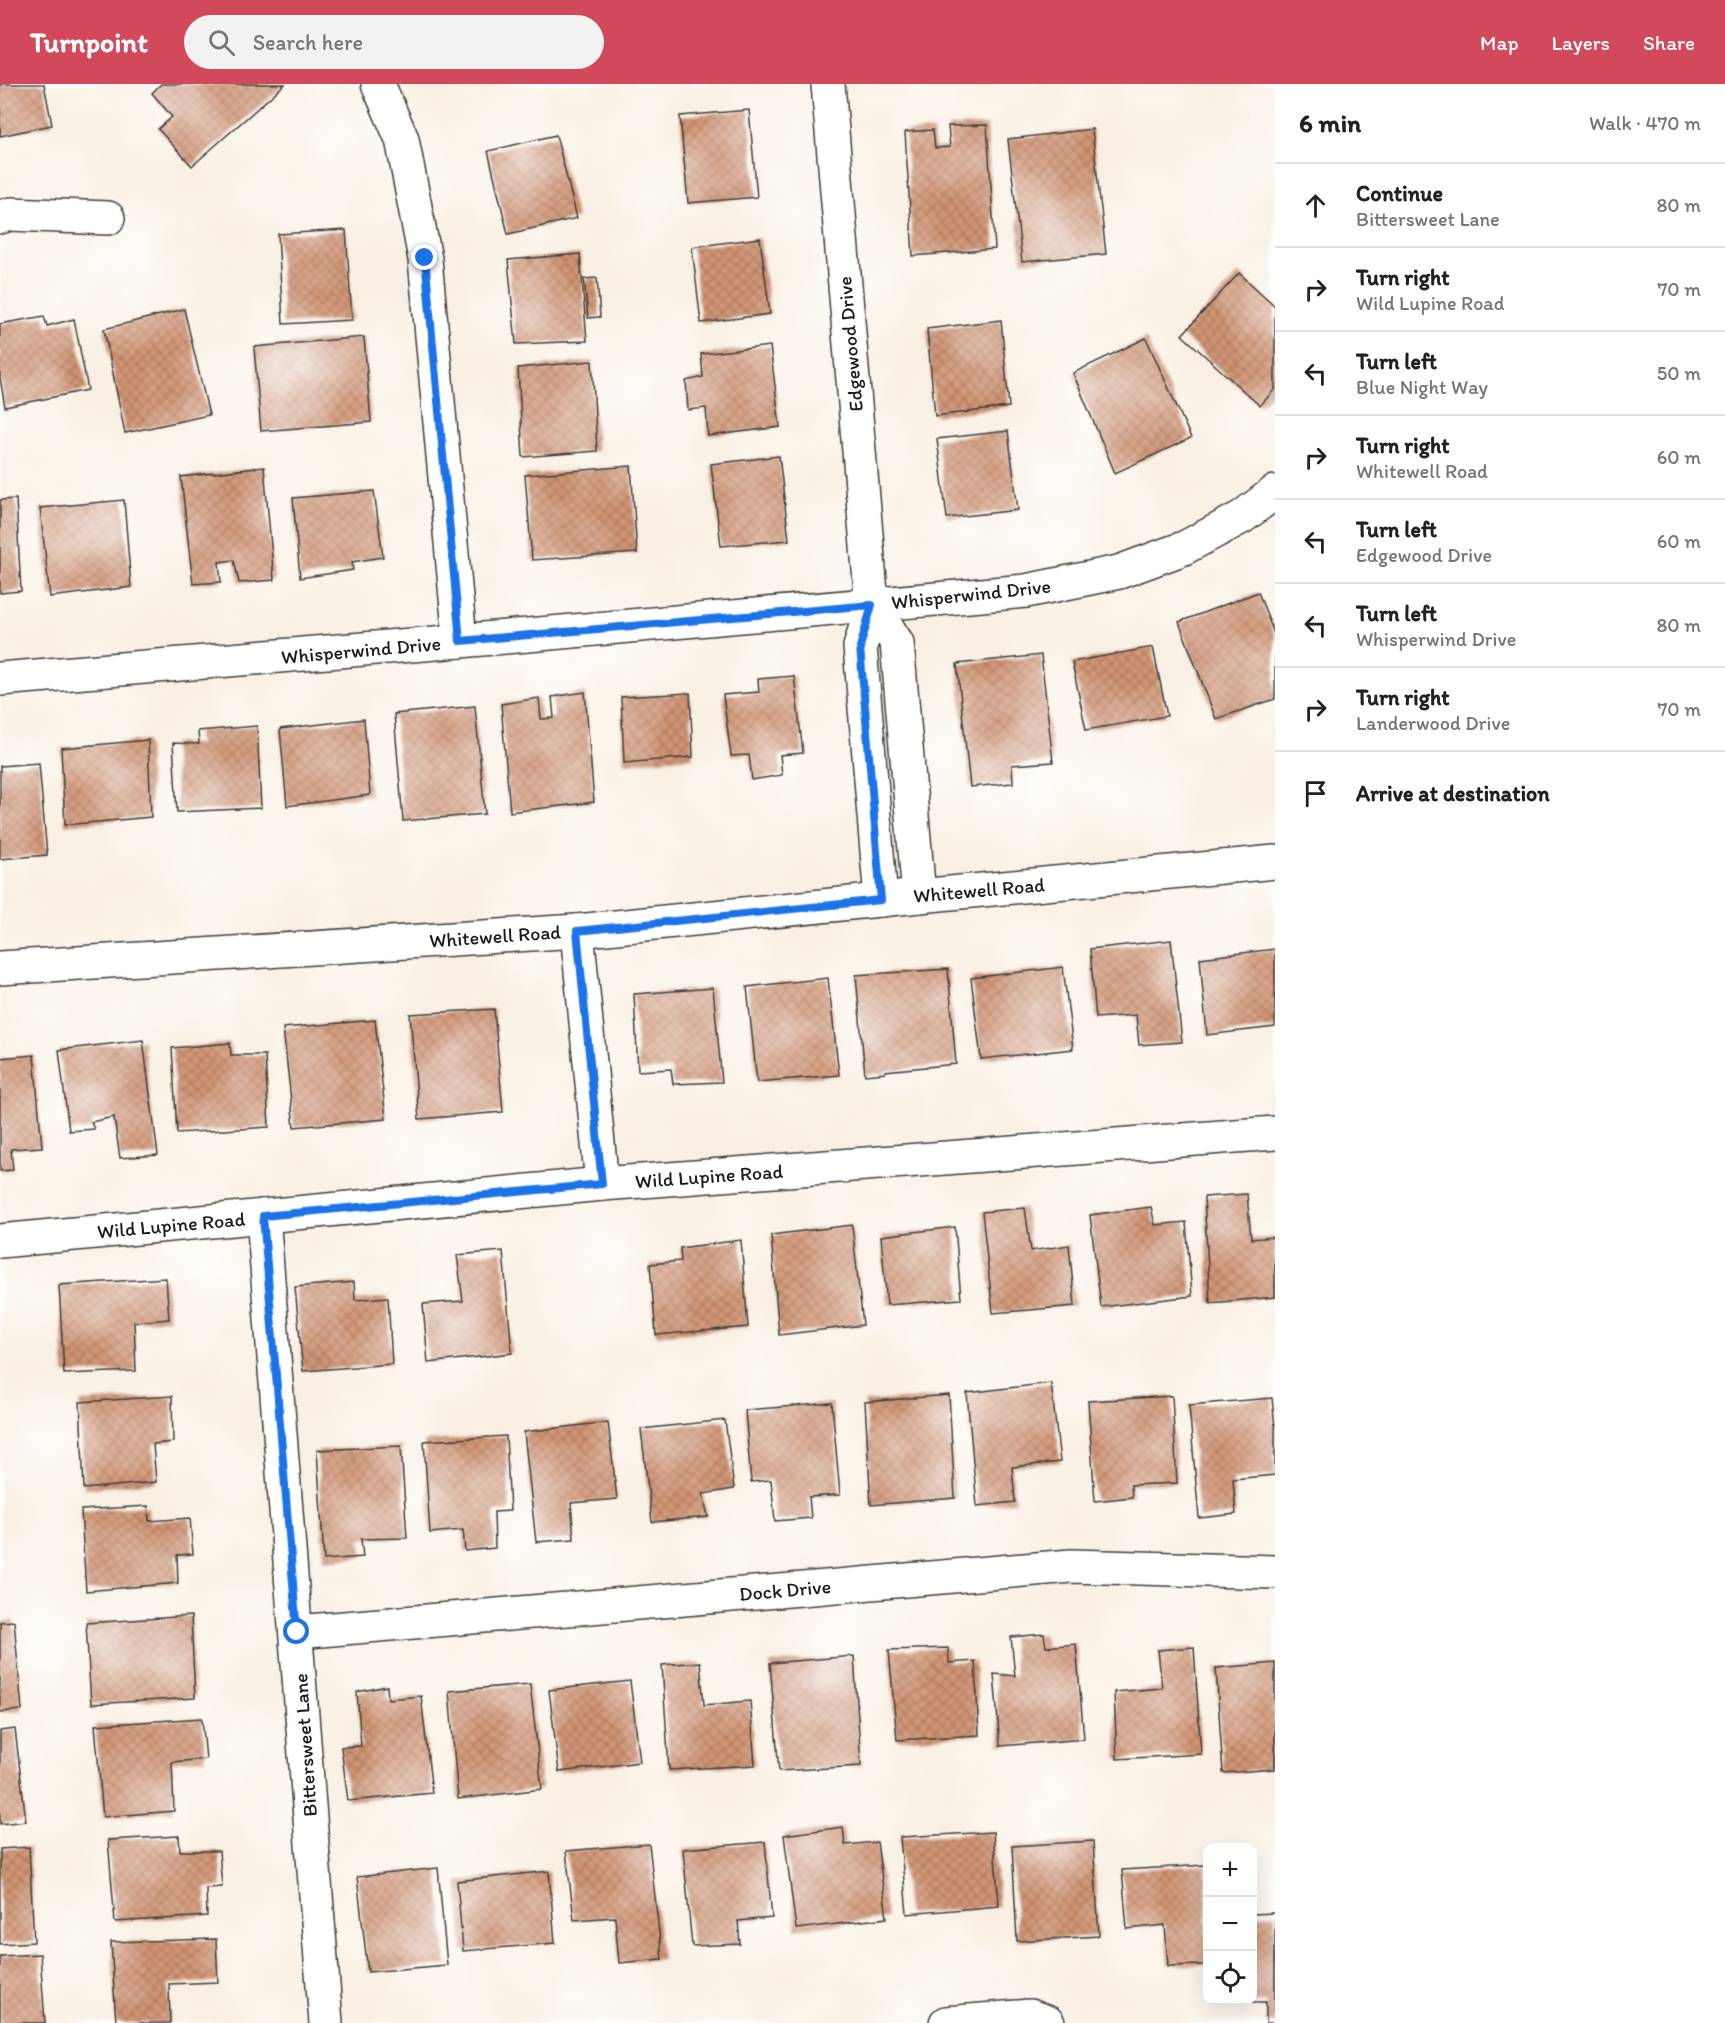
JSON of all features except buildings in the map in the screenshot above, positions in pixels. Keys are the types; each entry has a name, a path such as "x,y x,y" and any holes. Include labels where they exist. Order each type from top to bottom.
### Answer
{"street":[{"path":"378,84 402,139 425,258 460,641"},
{"name":"Edgewood Drive","path":"828,84 872,605 860,647 881,900"},
{"path":"0,217 11,214 108,219"},
{"name":"Whisperwind Drive","path":"0,680 1026,591 1119,572 1184,548 1242,517 1275,492"},
{"name":"Edgewood Drive","path":"872,605 897,643 919,896"},
{"name":"Whitewell Road","path":"0,968 577,931 1275,862"},
{"path":"577,931 602,1184"},
{"name":"Wild Lupine Road","path":"0,1241 602,1184 1275,1133"},
{"name":"Bittersweet Lane","path":"263,1216 326,2023"},
{"name":"Dock Drive","path":"297,1632 1071,1566 1275,1572"},
{"path":"946,2023 1030,2016 1048,2023"}],"route":[{"path":"297,1632 263,1216 602,1184 577,931 881,900 860,647 872,605 460,641 425,258"}]}
